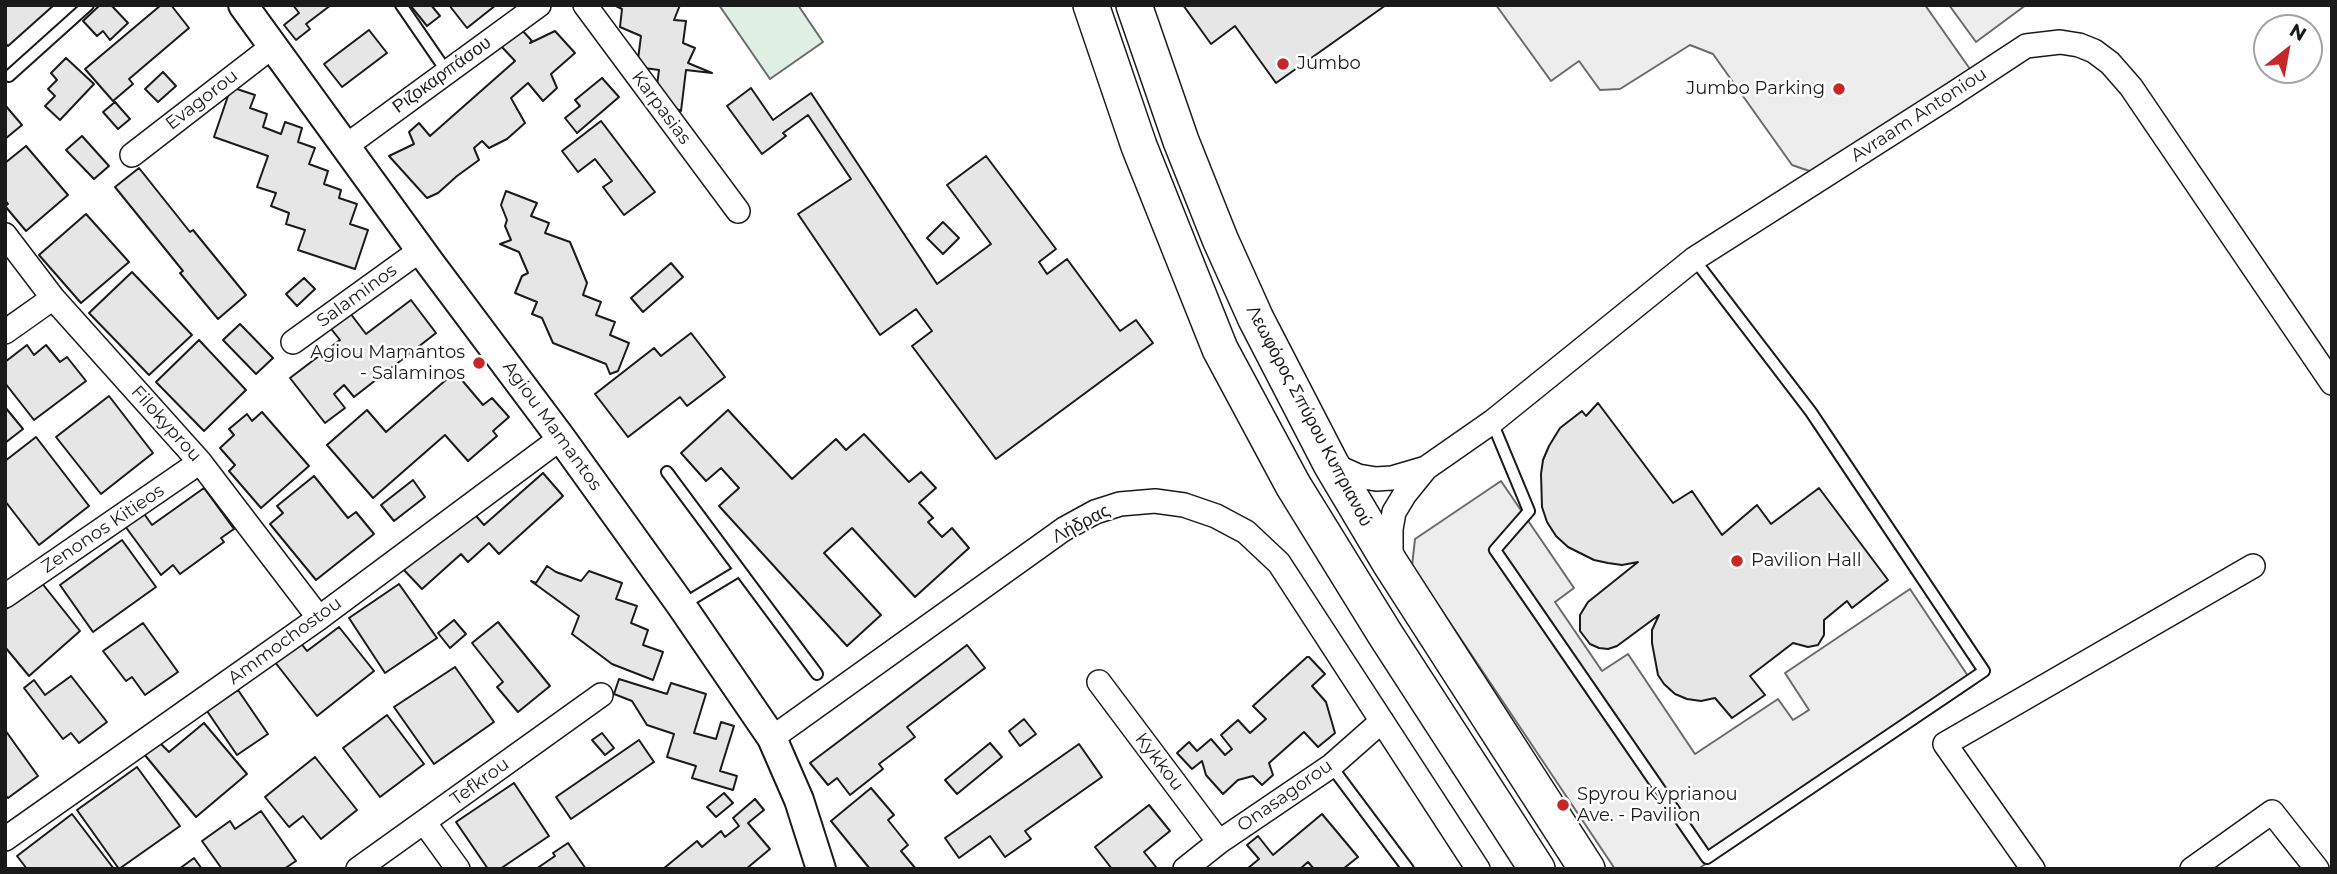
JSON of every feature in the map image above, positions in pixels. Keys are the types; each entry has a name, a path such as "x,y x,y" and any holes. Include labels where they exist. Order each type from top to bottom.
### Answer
{"main road":[{"path":"1091,5 1139,146 1220,349 1300,497 1537,869"},
{"name":"Λεωφόρος Σπύρου Κυπριανού","path":"1134,5 1181,141 1220,239 1256,319 1331,464 1391,563 1587,869"}],"street":[{"name":"Agiou Mamantos","path":"243,5 561,438 772,738 799,800 821,869"},
{"name":"Ριζοκαρπάσου","path":"346,146 539,5"},
{"name":"Karpasias","path":"585,5 738,211"},
{"name":"Avraam Antoniou","path":"1426,468 1492,422 1694,259 2025,46 2060,42 2094,51 2110,63 2131,87 2332,383"},
{"name":"Evagorou","path":"132,155 272,46"},
{"name":"Filokyprou","path":"5,235 53,298 200,462 319,618"},
{"name":"Salaminos","path":"293,342 422,249"},
{"path":"5,332 53,298"},
{"name":"Ammochostou","path":"5,839 319,618 561,438"},
{"name":"Zenonos Kitieos","path":"5,596 200,462"},
{"path":"1331,464 1357,476 1376,479 1392,478 1426,468"},
{"path":"1391,563 1394,512 1426,468"},
{"name":"Λήδρας","path":"772,738 1064,529 1096,512 1120,504 1155,501 1184,505 1216,516 1246,532 1279,564 1478,869"},
{"path":"2033,869 1945,744 2253,566"},
{"name":"Kykkou","path":"1099,682 1219,842"},
{"name":"Tefkrou","path":"358,869 601,695"},
{"name":"Onasagorou","path":"1185,869 1219,842 1331,766 1382,722"},
{"path":"2192,869 2272,812 2317,869"},
{"path":"424,821 458,869"}],"lane":[{"path":"9,76 88,5"},
{"path":"401,5 447,72"},
{"path":"1492,422 1529,511 1495,550 1707,858 1983,671 1811,412 1694,259"},
{"path":"667,472 817,674"},
{"path":"681,606 740,570"},
{"path":"1331,766 1408,869"}],"green space":[{"path":"719,5 798,5 823,42 770,79"}],"shaded area":[{"name":"Jumbo Parking","path":"1496,5 1925,5 1970,69 1818,174 1792,165 1713,54 1690,45 1620,89 1600,90 1579,61 1551,81"},
{"path":"1949,5 2026,5 1976,42"},
{"path":"1501,481 1574,588 1555,602 1602,671 1628,654 1695,754 1778,699 1793,720 1809,710 1785,673 1910,589 1974,685 1698,869 1615,869 1412,566 1415,539"}],"building":[{"path":"5,5 54,5 8,46 5,43"},
{"path":"100,5 111,5 128,23 110,40 103,31 97,36 83,21"},
{"path":"161,5 171,5 189,28 129,79 133,84 113,101 85,69"},
{"path":"293,5 331,5 306,24 310,29 296,40 284,25 299,13"},
{"path":"410,5 431,5 440,16 427,26"},
{"path":"449,5 496,5 467,28"},
{"path":"680,5 674,20 686,21 683,43 695,48 688,63 712,73 686,70 681,111 655,100 659,70 637,67 641,36 620,27 622,9 616,6"},
{"name":"Jumbo","path":"1183,5 1386,5 1276,83 1235,26 1211,44"},
{"path":"521,29 532,41 530,43 555,31 575,53 551,74 557,88 543,101 528,83 511,98 525,123 507,139 489,148 482,141 474,148 479,160 438,193 427,198 389,156 414,144 409,132 419,123 430,136 515,61 501,46"},
{"path":"369,30 387,53 342,87 324,64"},
{"path":"66,58 94,84 60,120 45,106 55,96 48,89 57,80 51,73"},
{"path":"163,72 176,86 158,102 145,89"},
{"path":"602,78 619,97 577,133 565,118 580,106 575,100"},
{"path":"231,87 255,95 250,108 267,114 263,127 281,134 285,122 302,128 298,142 315,148 309,164 328,171 324,184 341,190 339,198 357,204 350,224 368,230 355,269 298,250 305,230 286,224 289,213 271,206 276,193 257,187 268,156 214,137"},
{"path":"751,88 773,120 811,93 937,284 991,244 947,185 986,156 1056,249 1039,262 1047,274 1067,259 1120,331 1136,320 1153,343 996,459 912,346 932,331 916,309 880,335 798,214 851,179 808,115 783,133 786,136 762,154 727,106"},
{"path":"115,102 130,119 118,129 103,112"},
{"path":"5,105 22,125 5,139"},
{"path":"601,121 655,192 624,215 603,187 612,181 595,159 578,172 562,151"},
{"path":"82,136 109,166 94,179 66,150"},
{"path":"26,146 68,195 26,231 5,206 8,204 5,200 5,163"},
{"path":"139,168 190,232 193,230 246,295 218,319 115,187"},
{"path":"506,191 537,203 531,216 549,223 545,233 570,242 587,283 583,295 601,302 596,315 615,322 610,335 629,343 618,371 610,374 606,364 553,343 542,318 532,314 537,302 515,293 522,276 528,273 519,252 500,244 511,240 501,205"},
{"path":"86,214 129,262 81,303 39,255"},
{"path":"943,222 959,238 943,254 927,238"},
{"path":"671,263 683,277 643,312 631,298"},
{"path":"132,272 192,335 149,375 89,313"},
{"path":"304,278 315,289 297,306 286,294"},
{"path":"411,300 436,333 354,397 344,385 334,394 345,408 325,423 290,378 340,340 328,325 347,309 366,334"},
{"path":"240,324 273,358 256,374 223,340"},
{"path":"691,333 725,377 687,406 680,397 628,437 595,394 654,348 661,356"},
{"path":"199,340 246,390 204,431 156,382"},
{"path":"27,345 34,355 46,345 60,362 67,357 86,381 34,420 5,383 5,362"},
{"path":"455,372 483,405 492,398 509,417 493,431 497,436 468,461 445,435 373,498 327,445 367,410 386,432"},
{"path":"109,396 153,453 101,494 56,437"},
{"name":"Pavilion Hall","path":"1598,403 1673,503 1692,491 1722,535 1757,505 1771,524 1819,488 1888,580 1852,608 1847,601 1824,620 1824,635 1818,645 1808,647 1793,643 1750,676 1765,695 1732,718 1715,698 1701,701 1687,699 1675,694 1664,684 1658,675 1652,643 1652,630 1659,615 1617,646 1608,649 1590,644 1580,631 1580,615 1588,602 1638,562 1622,565 1594,560 1568,547 1556,536 1542,507 1541,474 1549,446 1560,428 1582,411 1586,416"},
{"path":"5,407 23,429 5,443"},
{"path":"728,410 792,479 836,439 846,450 864,434 909,482 921,472 936,488 919,503 933,518 928,522 942,537 952,528 969,548 915,597 852,528 824,553 881,615 847,646 719,506 739,488 721,468 706,481 681,453"},
{"path":"262,412 309,466 261,508 229,471 235,465 220,448 234,435 229,429 247,414 252,421"},
{"path":"36,437 89,506 39,545 5,501 5,461"},
{"path":"543,473 563,496 499,554 489,543 468,562 461,554 422,589 403,569 470,509 484,525"},
{"path":"314,476 348,518 356,512 374,534 316,580 270,524 283,513 277,506"},
{"path":"413,480 425,497 394,521 381,505"},
{"path":"204,488 234,529 221,538 224,542 180,574 173,565 161,575 122,522 140,508 152,525"},
{"path":"122,540 156,587 93,632 60,585"},
{"path":"547,566 581,581 589,571 622,583 616,599 637,606 631,623 648,630 643,645 663,652 653,680 612,664 572,634 579,616 531,581 536,583"},
{"path":"41,582 80,631 29,676 5,647 5,610"},
{"path":"399,584 437,638 385,673 349,618"},
{"path":"454,620 466,634 450,648 438,633"},
{"path":"498,622 550,686 518,712 497,687 503,682 472,643"},
{"path":"143,623 178,672 145,695 132,677 126,681 103,651"},
{"path":"339,627 374,671 317,716 271,657 296,637 307,651"},
{"path":"967,645 985,668 907,727 915,737 879,764 883,769 850,795 837,778 828,785 810,763"},
{"path":"1307,657 1325,674 1312,686 1326,702 1335,733 1318,747 1304,732 1269,763 1273,775 1262,785 1253,776 1238,780 1223,794 1206,775 1202,761 1192,769 1177,753 1189,742 1197,751 1211,739 1225,755 1232,749 1221,735 1238,720 1250,733 1266,719 1253,706"},
{"path":"455,667 494,722 434,764 394,707"},
{"path":"71,676 107,722 79,743 71,733 63,739 24,688 34,680 45,695"},
{"path":"619,679 667,694 671,683 706,694 694,733 716,739 721,722 734,726 720,771 737,776 733,790 692,778 696,766 667,757 674,734 647,725 632,701 614,694"},
{"path":"238,690 268,734 237,755 207,711"},
{"path":"387,715 424,764 380,797 343,748"},
{"path":"1024,719 1036,734 1020,746 1009,731"},
{"path":"204,723 247,774 196,817 144,754 159,742 169,752"},
{"path":"5,730 38,776 8,798 5,795"},
{"path":"602,733 614,748 605,755 592,740"},
{"path":"639,740 654,762 571,819 556,797"},
{"path":"990,743 1002,757 957,794 945,780"},
{"path":"1079,744 1102,777 1025,831 1031,839 1005,857 990,836 959,858 945,838"},
{"path":"315,757 357,810 321,839 303,816 289,827 265,797"},
{"path":"137,767 180,826 119,869 77,810"},
{"path":"514,783 549,836 500,869 488,869 456,822"},
{"path":"871,788 894,815 888,820 908,845 901,851 916,869 870,869 831,821"},
{"path":"724,793 733,803 716,817 707,807"},
{"path":"755,799 764,810 748,823 770,849 746,869 663,869 697,841 702,847 721,831 725,837 739,826 733,818"},
{"path":"1149,805 1170,831 1144,852 1156,867 1112,869 1095,847"},
{"path":"261,811 296,861 284,869 222,869 202,841 230,821 235,829"},
{"path":"72,814 114,869 27,869 17,856"},
{"path":"1322,814 1358,857 1343,869 1314,869 1308,862 1300,869 1247,869 1259,859 1247,845 1258,836 1273,855"},
{"path":"568,843 586,869 536,869 555,856 553,853"},
{"path":"194,858 202,869 179,869"}],"place":[{"name":"Jumbo","path":"1283,64"},
{"name":"Jumbo Parking","path":"1839,89"},
{"name":"Agiou Mamantos - Salaminos","path":"479,363"},
{"name":"Pavilion Hall","path":"1737,561"},
{"name":"Spyrou Kyprianou Ave. - Pavilion","path":"1563,805"}]}
